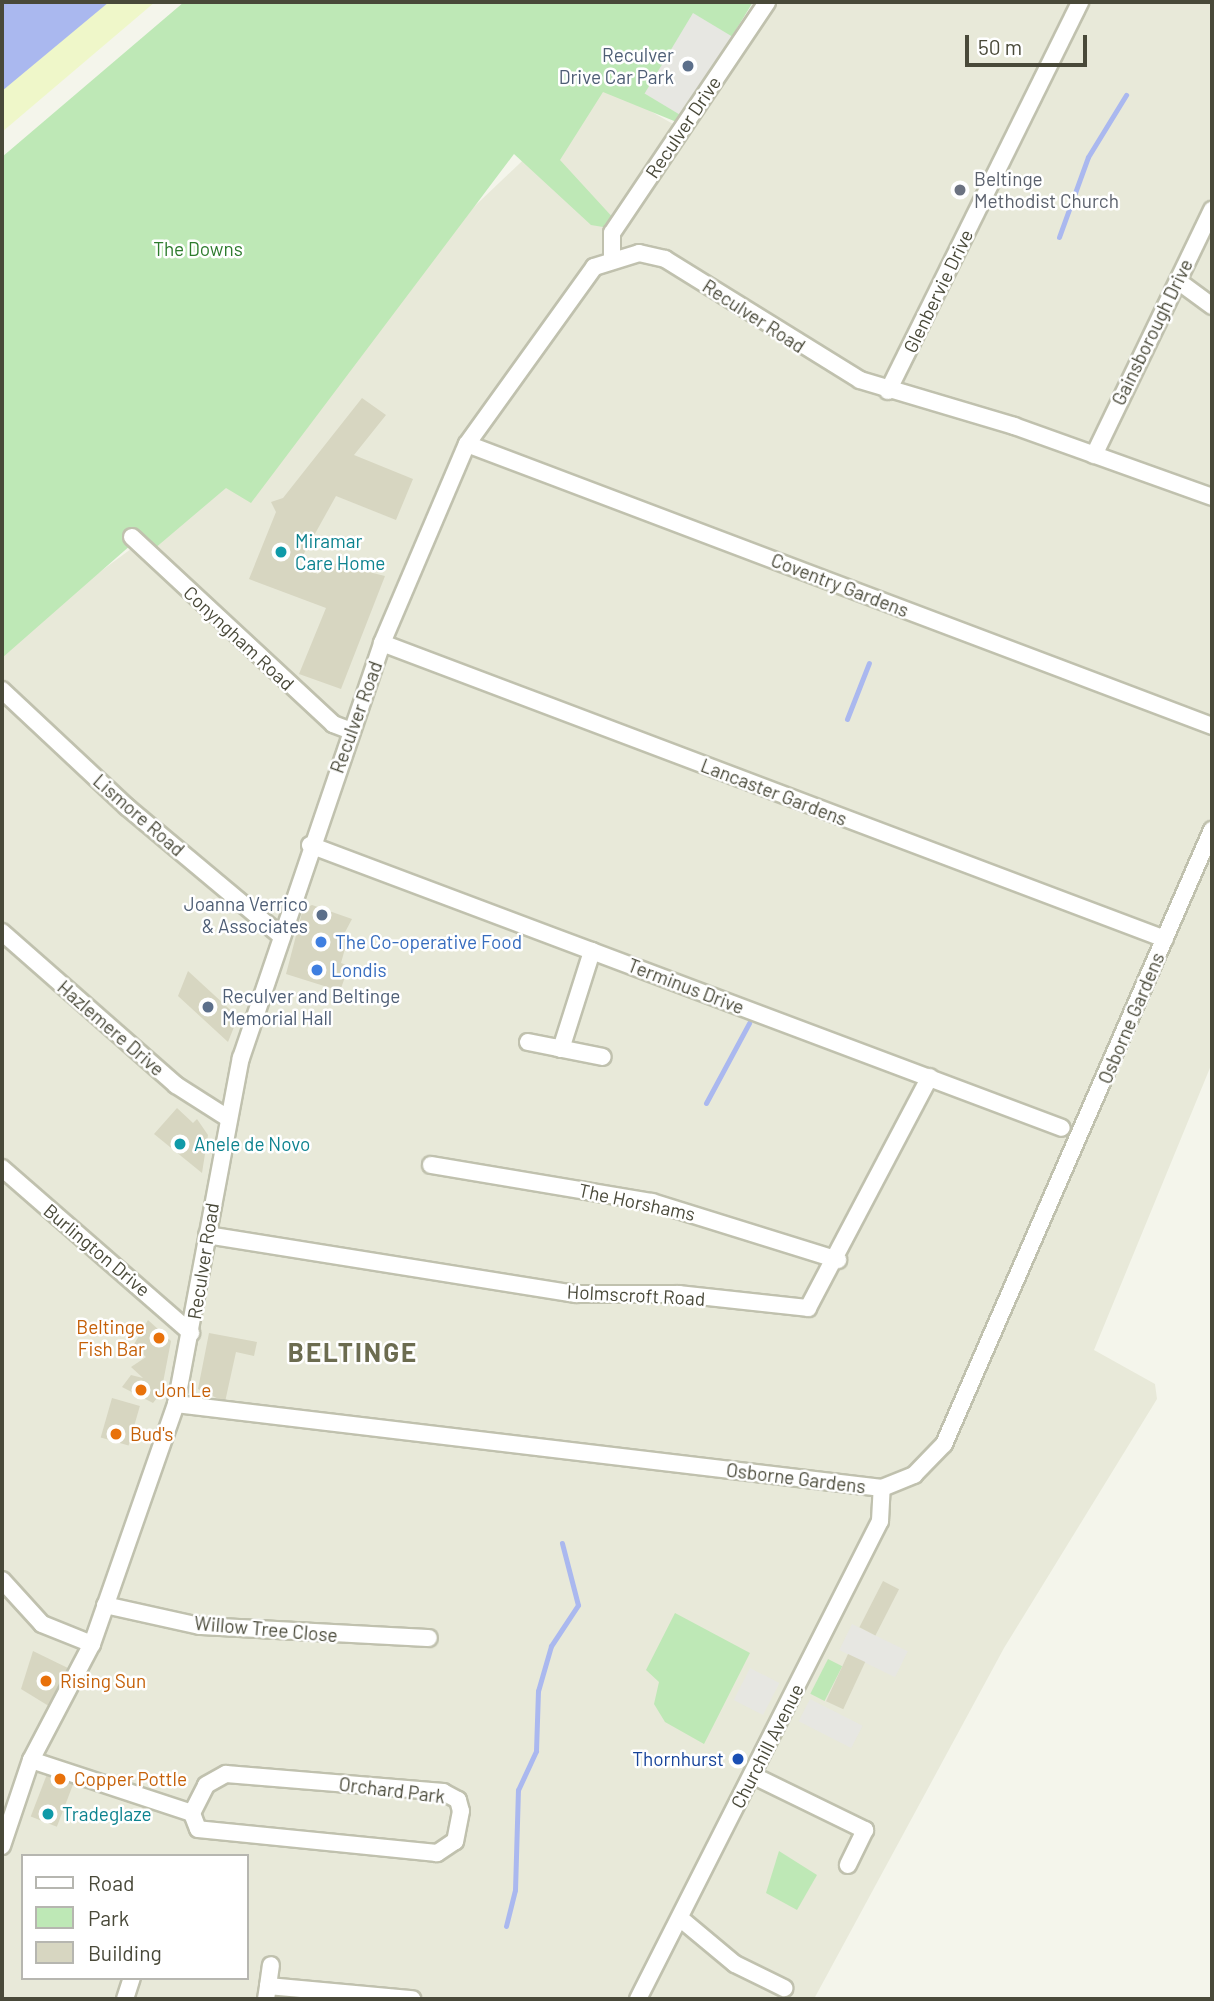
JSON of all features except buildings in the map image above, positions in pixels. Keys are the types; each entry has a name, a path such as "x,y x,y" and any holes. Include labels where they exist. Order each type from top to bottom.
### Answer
{"street":[{"name":"Reculver Drive","path":"612,249 767,2"},
{"name":"Glenbervie Drive","path":"888,391 1080,2"},
{"name":"Gainsborough Drive","path":"1094,455 1212,210"},
{"path":"600,226 612,249"},
{"name":"Reculver Road","path":"2,1846 31,1760 92,1644 176,1404 191,1333 226,1117 280,935 382,643 467,444 575,289 612,249 666,259 760,323 888,391 1094,455 1212,497"},
{"path":"1178,281 1212,306"},
{"name":"Coventry Gardens","path":"467,444 1212,726"},
{"name":"Conyngham Road","path":"132,537 334,724 351,731"},
{"name":"Lancaster Gardens","path":"382,643 1165,939"},
{"name":"Lismore Road","path":"2,690 127,807 280,935"},
{"name":"Osborne Gardens","path":"176,1404 882,1488 914,1475 944,1444 1212,830"},
{"name":"Terminus Drive","path":"310,845 1062,1128"},
{"name":"Hazlemere Drive","path":"2,932 176,1085 226,1117"},
{"path":"561,1049 592,951"},
{"path":"528,1042 603,1057"},
{"name":"Holmscroft Road","path":"207,1236 576,1294 679,1294 775,1308 808,1308 838,1260 930,1077"},
{"name":"The Horshams","path":"431,1166 652,1202 838,1260"},
{"name":"Burlington Drive","path":"2,1168 191,1333"},
{"name":"Churchill Avenue","path":"638,1999 681,1919 880,1521 882,1488"},
{"path":"2,1580 42,1624 92,1644"},
{"name":"Willow Tree Close","path":"105,1605 200,1626 429,1638"},
{"name":"Orchard Park","path":"31,1760 192,1813"},
{"name":"Orchard Park","path":"226,1774 443,1792 458,1800 461,1811 455,1841 437,1853 198,1829 192,1813 206,1785 226,1774"},
{"path":"752,1775 865,1830 848,1865"},
{"path":"681,1919 735,1964 784,1988"},
{"path":"271,1965 267,1992 412,1999"},
{"path":"125,1999 131,1980"}],"shaded area":[{"path":"765,2 1212,2 1212,1063 1094,1350 1155,1384 1157,1399 1004,1648 814,1999 2,1999 2,644 173,518 335,339 603,84 680,128"},
{"name":"Reculver Drive Car Park","path":"693,13 734,38 686,118 645,94"},
{"path":"852,1624 908,1651 895,1677 839,1650"},
{"path":"750,1668 779,1683 763,1715 734,1700"},
{"path":"810,1699 863,1726 851,1748 799,1721"}],"green space":[{"name":"The Downs","path":"184,2 753,2 679,123 603,92 560,160 616,221 609,228 591,225 514,154 251,503 226,488 154,549 140,537 2,658 2,157"},
{"path":"675,1613 750,1653 704,1744 665,1722 654,1704 659,1682 646,1670"},
{"path":"828,1659 842,1666 825,1701 810,1694"},
{"path":"779,1851 817,1875 797,1910 766,1893"}],"sand":[{"path":"2,2 155,2 2,132"}],"water":[{"path":"2,2 109,2 2,91"}],"waterway":[{"path":"1059,237 1088,157 1126,95"},
{"path":"847,719 869,663"},
{"path":"706,1103 749,1023"},
{"path":"506,1926 515,1890 518,1790 536,1751 538,1691 551,1646 578,1605 562,1543"}],"place":[{"name":"Reculver Drive Car Park","path":"688,66"},
{"name":"Beltinge Methodist Church","path":"960,190"},
{"name":"Miramar Care Home","path":"281,552"},
{"name":"Joanna Verrico & Associates","path":"322,915"},
{"name":"The Co-operative Food","path":"321,942"},
{"name":"Londis","path":"317,970"},
{"name":"Reculver and Beltinge Memorial Hall","path":"208,1007"},
{"name":"Anele de Novo","path":"180,1144"},
{"name":"Beltinge Fish Bar","path":"159,1338"},
{"name":"Jon Le","path":"141,1390"},
{"name":"Bud's","path":"116,1434"},
{"name":"Rising Sun","path":"46,1681"},
{"name":"Thornhurst","path":"738,1759"},
{"name":"Copper Pottle","path":"60,1779"},
{"name":"Tradeglaze","path":"48,1814"}],"district":[{"name":"BELTINGE","path":"353,1352"}]}
